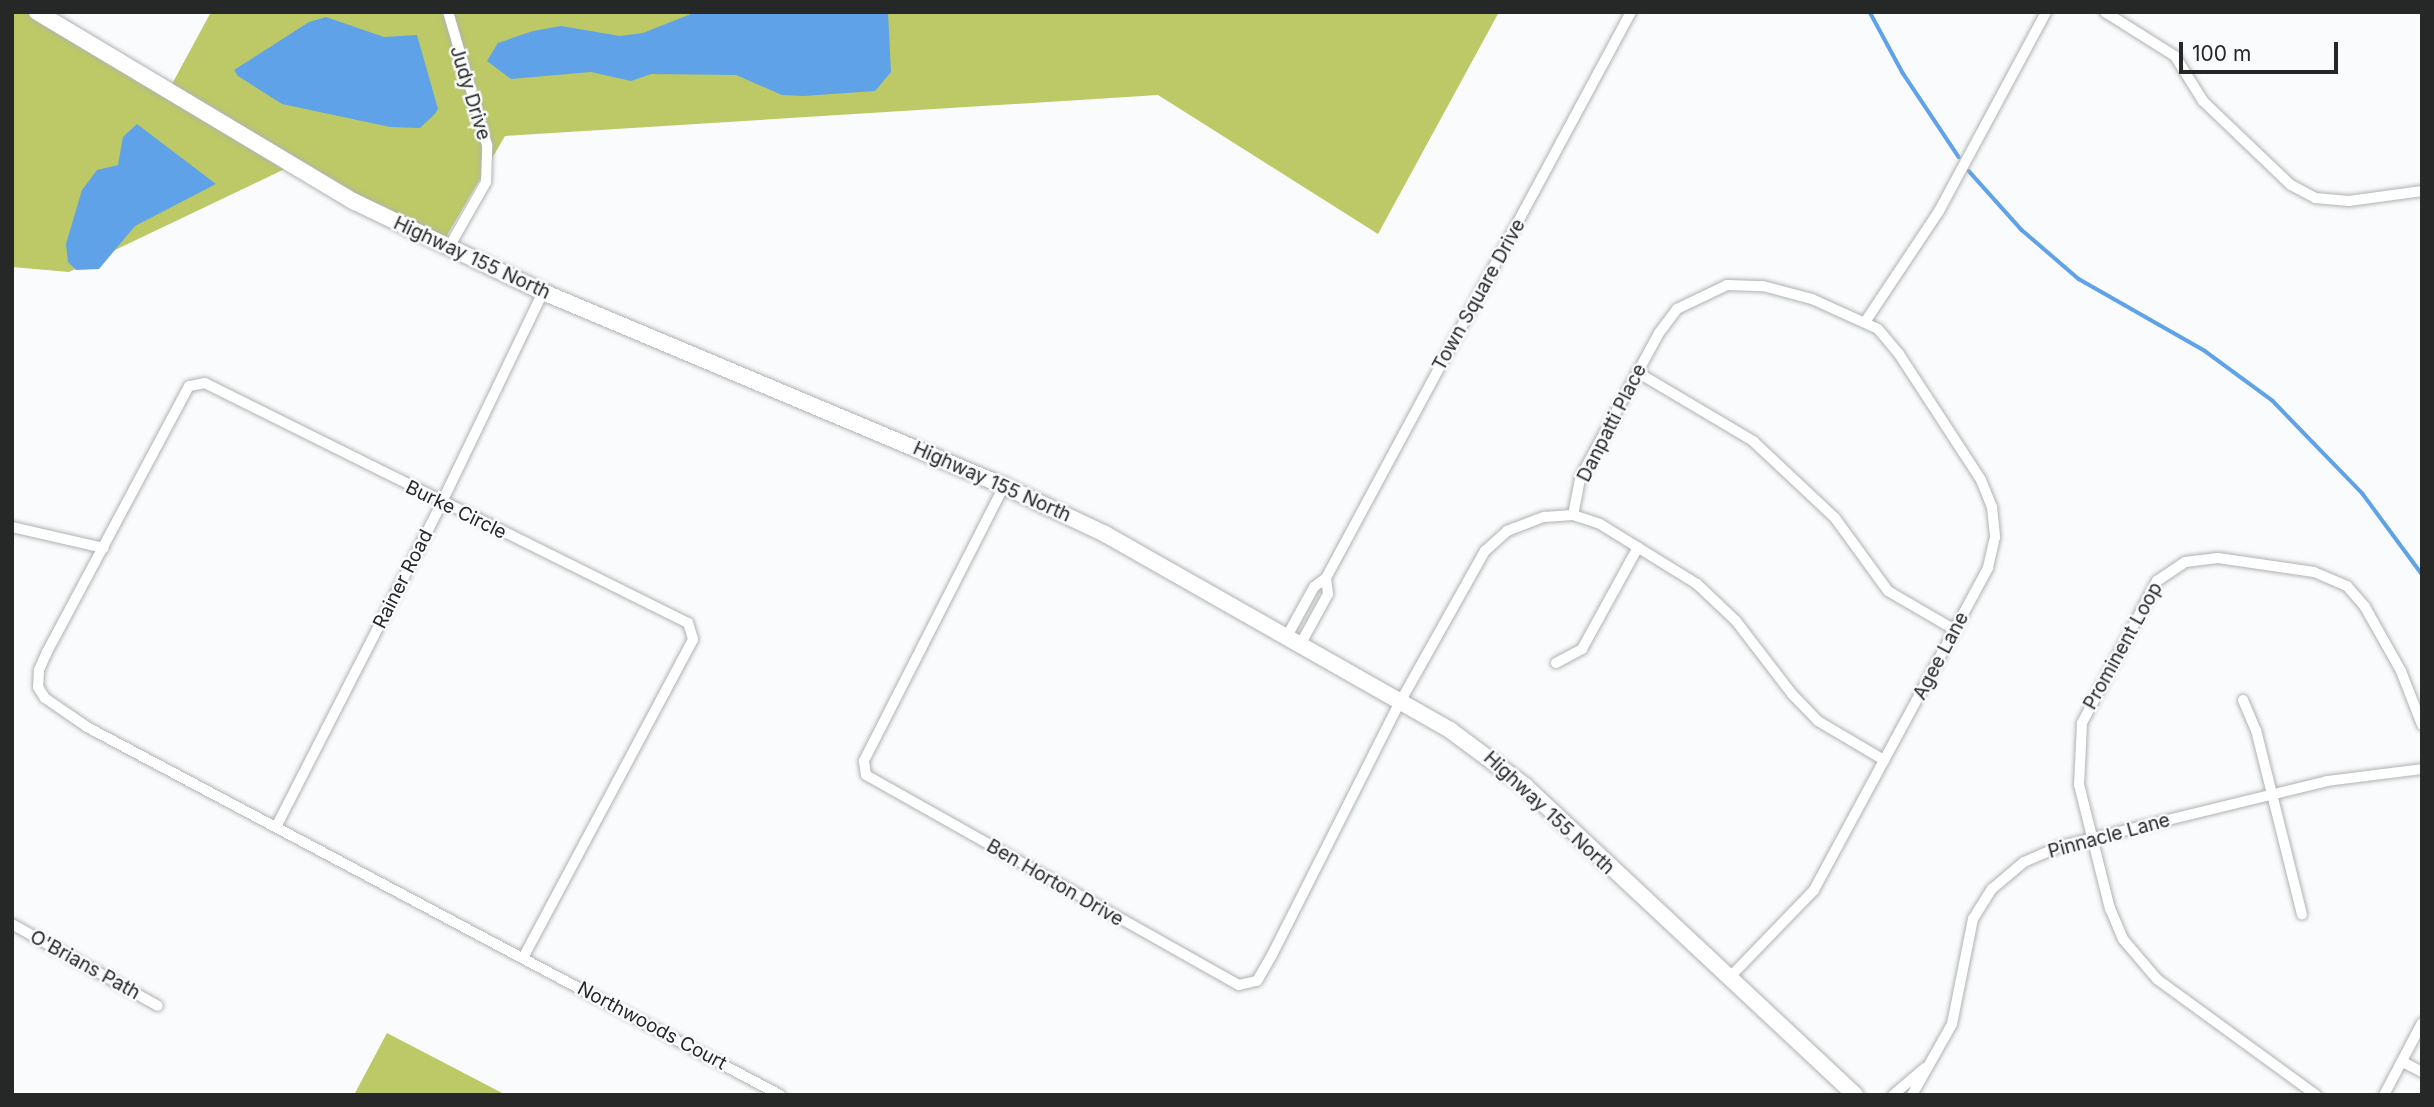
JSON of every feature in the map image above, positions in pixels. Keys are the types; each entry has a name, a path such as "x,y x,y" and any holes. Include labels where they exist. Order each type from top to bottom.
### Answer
{"main road":[{"name":"Highway 155 North","path":"37,12 355,202 448,249 543,292 1004,486 1105,534 1399,704 1450,730 1507,771 1855,1095"}],"street":[{"name":"Judy Drive","path":"448,12 487,145 485,182 448,249"},
{"name":"Town Square Drive","path":"1293,642 1314,587 1326,578 1632,12"},
{"path":"1865,322 1939,211 2046,12"},
{"path":"2105,12 2175,56 2203,102 2291,186 2315,198 2350,201 2422,191"},
{"name":"Danpatti Place","path":"1573,515 1580,478 1637,372 1677,309 1727,285 1763,286 1812,299 1865,322"},
{"name":"Rainer Road","path":"276,827 441,504 543,292"},
{"name":"Agee Lane","path":"1729,978 1814,890 1988,568 1995,537 1992,507 1981,480 1899,354 1865,322"},
{"path":"1637,372 1753,441 1835,518 1888,591 1955,630"},
{"name":"Burke Circle","path":"205,383 441,504 668,611 688,623 693,639 524,956 87,727 45,698 38,687 38,670 189,386 205,383"},
{"name":"Ben Horton Drive","path":"1004,486 864,761 866,775 1217,975 1239,985 1257,981 1399,704"},
{"path":"1399,704 1485,551 1507,531 1544,517 1573,515 1601,524 1697,584 1736,621 1791,694 1818,721 1884,761"},
{"path":"12,527 104,548"},
{"path":"1556,663 1582,649 1638,547"},
{"name":"Prominent Loop","path":"2316,1095 2141,963 2114,919 2077,771 2085,713 2150,590 2168,571 2194,559 2218,558 2314,572 2347,586 2365,607 2401,671 2422,725"},
{"path":"2243,700 2272,794 2301,914"},
{"name":"Pinnacle Lane","path":"1912,1095 1952,1024 1966,940 1986,898 2007,874 2032,857 2092,839 2347,776 2422,769"},
{"name":"O'Brians Path","path":"12,924 158,1006"},
{"name":"Northwoods Court","path":"524,956 780,1095"},
{"path":"2384,1095 2422,1023"},
{"path":"2403,1062 2422,1072"},
{"name":"Pinnacle Lane","path":"1893,1095 1930,1065"}],"green space":[{"path":"12,12 42,12 166,95 211,12 1499,12 1378,234 1158,95 505,136 445,239 291,166 69,272 12,267"},
{"path":"387,1033 506,1095 354,1095"}],"water":[{"path":"696,12 888,12 891,72 875,91 803,96 782,95 736,75 651,74 631,81 591,72 511,79 487,61 498,43 533,31 561,26 620,36 643,33"},
{"path":"326,17 384,37 417,35 438,109 435,114 420,128 390,127 282,104 238,76 234,70 309,22"},
{"path":"137,124 216,184 135,226 99,269 76,270 68,262 66,244 82,190 97,170 118,165 123,137"}],"waterway":[{"path":"1665,12 1726,12"},
{"path":"1870,12 1903,73 1959,157"},
{"path":"1969,171 2022,230 2079,279 2205,351 2273,401 2363,494 2422,574"}]}
